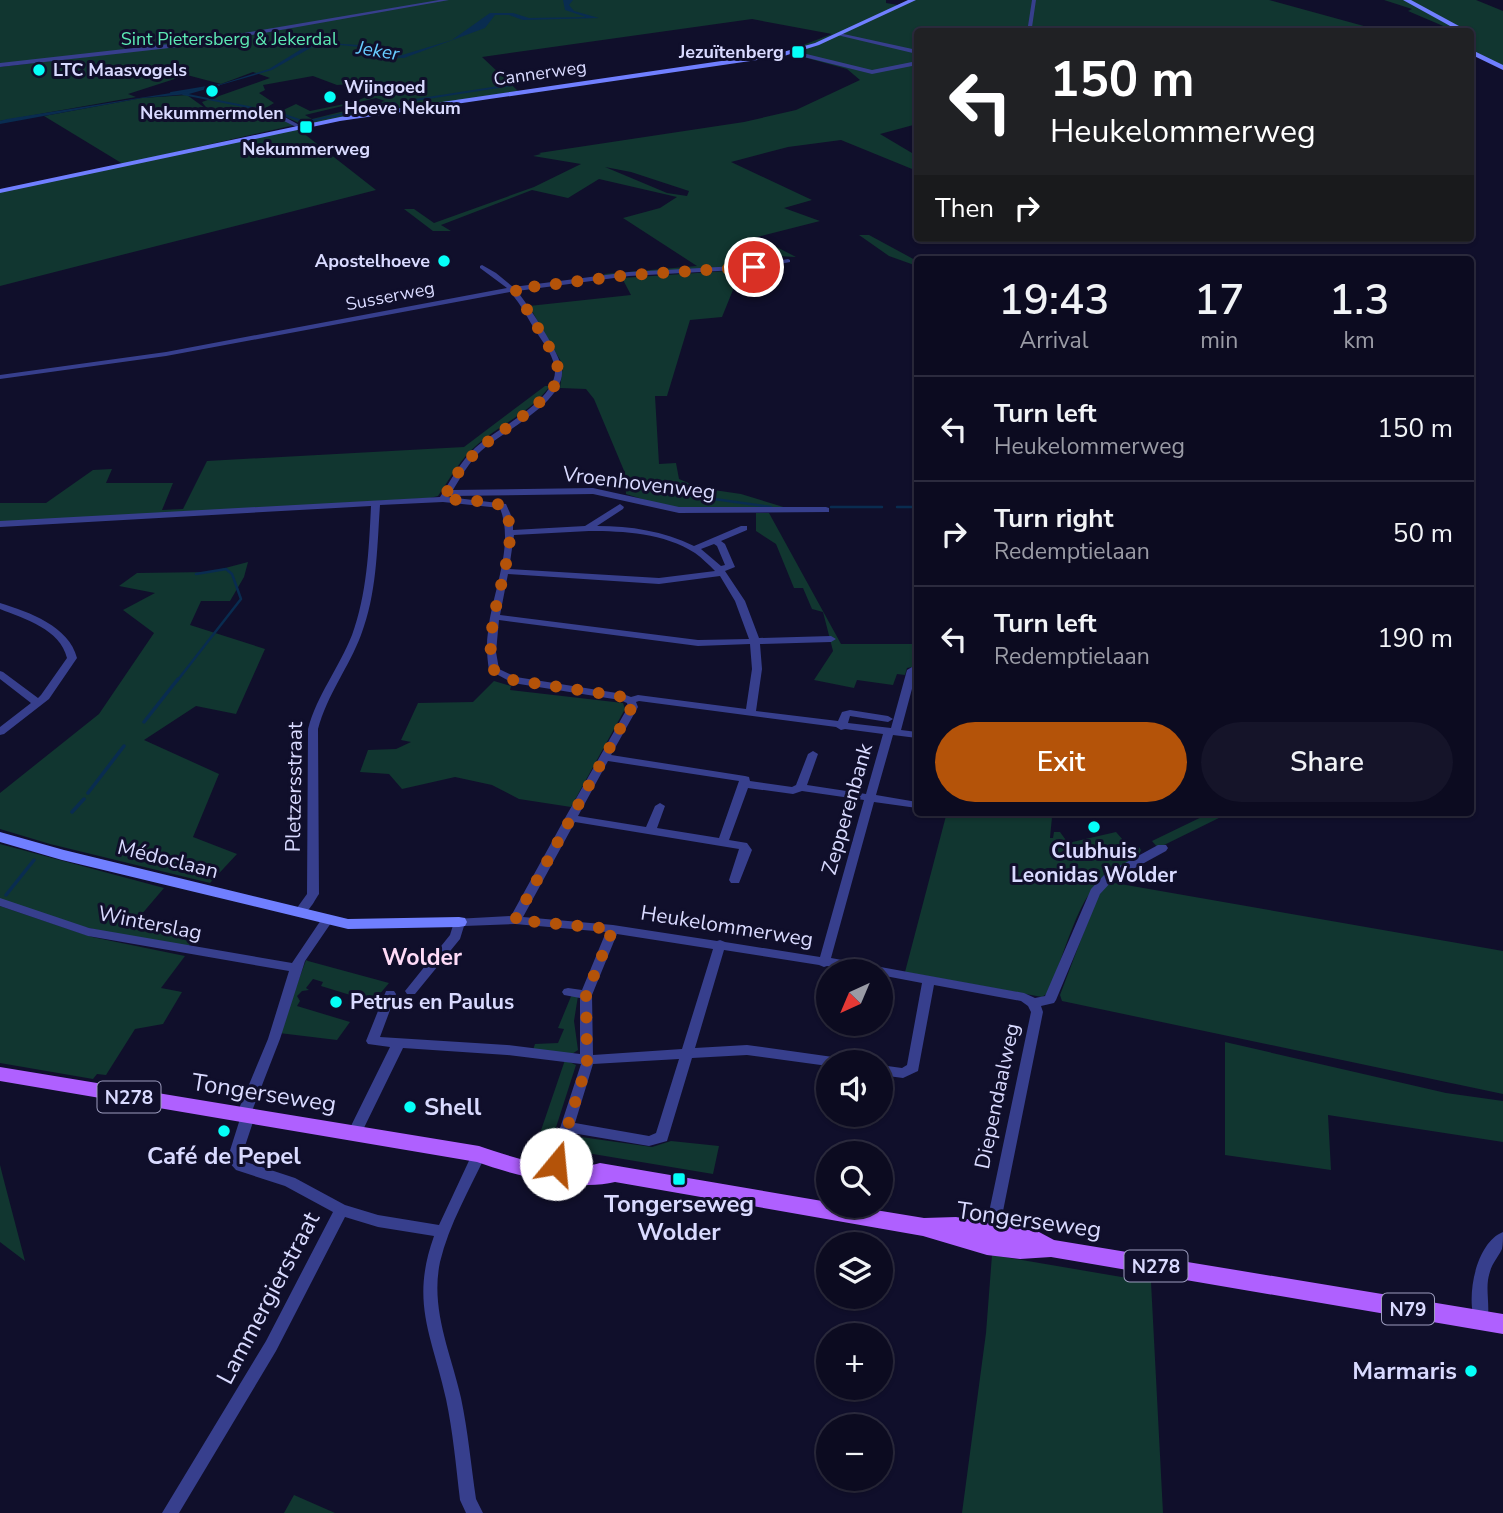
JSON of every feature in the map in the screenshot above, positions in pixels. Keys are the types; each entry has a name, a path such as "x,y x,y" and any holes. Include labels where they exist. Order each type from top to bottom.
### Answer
{"main road":[{"name":"Cannerweg","path":"0,191 383,112 790,52 839,34 914,0"},
{"path":"1406,0 1459,28"},
{"path":"1474,53 1503,68"},
{"name":"Médoclaan","path":"0,837 62,855 327,920"},
{"name":"Heukelommerweg","path":"327,920 363,926 459,922"},
{"name":"Tongerseweg","path":"0,1074 478,1154 495,1161 555,1166 587,1177 610,1175 924,1227 954,1238 991,1238 1038,1251 1051,1248 1251,1282"},
{"name":"N79","path":"1251,1282 1503,1324"}],"street":[{"path":"0,65 184,45 447,0"},
{"path":"1029,28 1034,0"},
{"path":"839,34 914,51"},
{"path":"790,52 872,72 914,65"},
{"path":"269,116 279,116 300,127"},
{"name":"Susserweg","path":"0,377 166,354 515,289 629,275 754,267 788,261"},
{"path":"445,496 457,474 478,449 534,408 557,383 559,372 555,357 515,289 482,267"},
{"name":"Vroenhovenweg","path":"445,496 593,491 680,510 826,510"},
{"path":"0,524 445,496 498,503 507,511 510,533 495,617 492,663 502,676 631,701 638,698 914,735"},
{"name":"Pletzersstraat","path":"300,912 313,894 313,729 319,705 342,666 365,609 376,502"},
{"path":"585,530 620,507"},
{"path":"696,548 744,528"},
{"path":"510,533 585,530 658,533 696,548 722,571 738,597 757,643 759,676 750,715"},
{"path":"503,571 659,581 722,571 730,567 721,544 714,541"},
{"path":"0,606 60,636 71,650 66,670 38,703 0,732"},
{"path":"495,617 698,643 831,639"},
{"name":"Zepperenbank","path":"825,959 888,733 896,730 912,670"},
{"path":"0,674 38,703"},
{"path":"515,920 633,709 631,701"},
{"path":"841,726 846,714 850,713 888,719"},
{"path":"801,788 813,754"},
{"path":"607,758 746,779 723,842"},
{"path":"744,784 793,791 801,788 914,805"},
{"path":"650,831 660,806"},
{"path":"570,818 723,842 746,849 735,880"},
{"name":"Diependaalweg","path":"991,1238 1037,1012 1033,1003 1050,1000 1095,892 1109,877 1162,848"},
{"name":"Winterslag","path":"0,902 88,932 296,968"},
{"path":"246,1117 296,968 306,945 327,920"},
{"name":"Heukelommerweg","path":"459,922 515,920 613,929 720,944 816,962"},
{"path":"411,991 456,936 459,922"},
{"path":"555,1166 587,1060 584,1013 586,995 613,929"},
{"path":"567,1128 649,1141 659,1139 665,1133 720,944"},
{"name":"Heukelommerweg","path":"893,974 1027,998 1033,1003"},
{"path":"893,1072 903,1073 913,1068 929,979"},
{"path":"568,992 586,995"},
{"path":"390,994 372,1041 507,1050 587,1060 755,1050 816,1059"},
{"path":"354,1135 398,1044"},
{"name":"Lammergierstraat","path":"170,1513 271,1346 341,1210 290,1182 237,1163 233,1156 246,1117"},
{"path":"475,1513 468,1500 451,1387 430,1316 433,1264 443,1232 478,1154"},
{"path":"341,1210 378,1222 443,1232"},
{"path":"1481,1320 1477,1284 1496,1244 1503,1238"}],"green space":[{"name":"Sint Pietersberg & Jekerdal","path":"0,0 886,0 886,3 898,5 909,0 1269,0 1371,28 914,28 914,125 880,134 914,154 914,170 841,140 788,147 731,162 812,200 784,208 820,221 757,237 796,257 777,256 784,261 766,265 606,277 604,274 697,266 623,218 660,208 677,197 599,179 568,198 532,190 441,225 451,231 433,231 404,209 414,209 434,223 534,187 581,164 533,156 541,154 539,153 744,122 796,110 860,80 847,69 785,52 832,34 752,19 482,57 518,91 303,125 277,113 296,104 310,111 354,102 380,91 366,83 337,85 313,76 263,85 265,90 259,93 274,103 264,109 274,111 257,117 236,118 216,113 202,102 270,78 253,72 221,84 187,75 128,94 136,97 0,121 0,67 135,51 141,48 140,40 124,41 125,51 0,65","holes":["376,98 385,101 312,119 305,115","605,167 631,172 689,191 687,196 667,193"]},
{"path":"1384,0 1476,0 1503,11 1503,67 1474,51 1474,28 1448,28 1408,11 1412,9"},
{"path":"187,95 216,116 277,117 295,125 123,164 44,116 142,98"},
{"path":"298,129 376,190 0,286 0,192"},
{"path":"859,235 869,235 914,259 914,265 889,256"},
{"path":"741,270 722,317 690,320 667,396 655,396 659,464 676,463 679,479 700,488 741,494 790,509 671,508 626,494 625,473 594,399 586,389 560,388 563,365 529,306 631,295 622,278"},
{"path":"545,386 550,386 534,403 472,450 456,468 438,496 0,523 0,503 46,503 93,470 112,469 106,483 173,483 162,510 183,509 207,461 464,447"},
{"path":"756,513 769,513 841,644 914,644 914,667 907,668 905,675 897,674 893,685 857,680 854,688 814,680 833,651 823,612 812,609 803,588 794,588 776,544 756,531"},
{"path":"248,562 244,577 230,601 201,601 190,625 265,649 236,714 196,706 144,740 219,774 193,837 237,854 210,883 0,829 0,793 99,714 154,633 123,610 155,593 119,586 137,573 210,572"},
{"path":"494,681 511,686 510,690 623,703 625,709 571,807 519,799 492,785 455,777 402,789 389,774 360,772 368,750 396,749 411,742 401,740 418,703 473,702"},
{"path":"946,816 1054,816 1050,838 1053,838 1054,832 1060,832 1068,843 1116,832 1130,848 1139,847 1141,850 1138,857 1106,878 1090,893 1073,926 1048,993 1042,997 905,972"},
{"path":"1204,816 1223,816 1158,848 1152,841"},
{"path":"0,844 164,888 135,922 196,937 186,949 56,921 0,899"},
{"path":"1109,882 1503,951 1503,1094 1062,1001 1060,995 1097,897"},
{"path":"0,906 92,937 185,956 161,988 182,992 163,1024 135,1029 106,1075 97,1074 93,1079 0,1063"},
{"path":"306,960 389,983 373,1002 321,986 323,982 313,979 306,988 309,990 302,991 297,996 300,1001 297,1006 350,1022 337,1040 279,1033"},
{"path":"572,994 578,996 574,1021 578,1050 572,1054 533,1050 535,1044 558,1043 564,1029 558,1028"},
{"path":"1225,1042 1446,1093 1503,1101 1503,1142 1328,1115 1331,1170 1225,1155"},
{"path":"565,1060 576,1065 550,1146 536,1145"},
{"path":"581,1137 652,1147 671,1141 719,1146 713,1174 575,1151 577,1139"},
{"path":"0,1165 3,1177 25,1261 0,1242"},
{"path":"992,1255 1151,1282 1163,1513 962,1513 986,1333"},
{"path":"294,1495 335,1513 284,1513"}],"water":[{"path":"563,0 573,0 569,5 574,11 599,18 523,20 509,15 495,15 485,28 404,58 390,57 371,48 319,43 272,70 189,94 142,98 0,124 0,121 7,119 215,86 269,69 313,42 374,46 399,56 452,40 490,13 513,13 529,18 586,17 565,10"}],"waterway":[{"name":"Jeker","path":"171,93 219,85"},
{"path":"402,102 512,85"},
{"path":"183,94 273,112"},
{"path":"279,113 305,122 395,103"},
{"path":"660,484 695,497"},
{"path":"707,498 771,507"},
{"path":"831,507 882,507"},
{"path":"897,507 914,507"},
{"path":"177,681 241,599 232,574 226,569 196,574"},
{"path":"144,722 178,679"},
{"path":"88,793 124,746"},
{"path":"72,812 84,799"},
{"path":"6,895 34,860"}],"place":[{"name":"Jezuïtenberg","path":"798,52"},
{"name":"LTC Maasvogels","path":"39,70"},
{"name":"Nekummermolen","path":"212,91"},
{"name":"Wijngoed Hoeve Nekum","path":"330,97"},
{"name":"Nekummerweg","path":"306,127"},
{"name":"Apostelhoeve","path":"444,261"},
{"name":"Clubhuis Leonidas Wolder","path":"1094,827"},
{"name":"Petrus en Paulus","path":"336,1002"},
{"name":"Shell","path":"410,1107"},
{"name":"Café de Pepel","path":"224,1131"},
{"name":"Tongerseweg Wolder","path":"679,1179"},
{"name":"Marmaris","path":"1471,1371"}],"district":[{"name":"Wolder","path":"422,957"}],"route":[{"path":"556,1164 587,1064 584,1013 586,995 613,929 515,920 550,852 607,758 633,709 633,703 624,697 513,680 494,670 492,659 495,617 510,533 507,511 495,502 443,499 457,474 478,449 534,408 557,383 559,372 555,357 515,289 629,275 754,267"}]}
